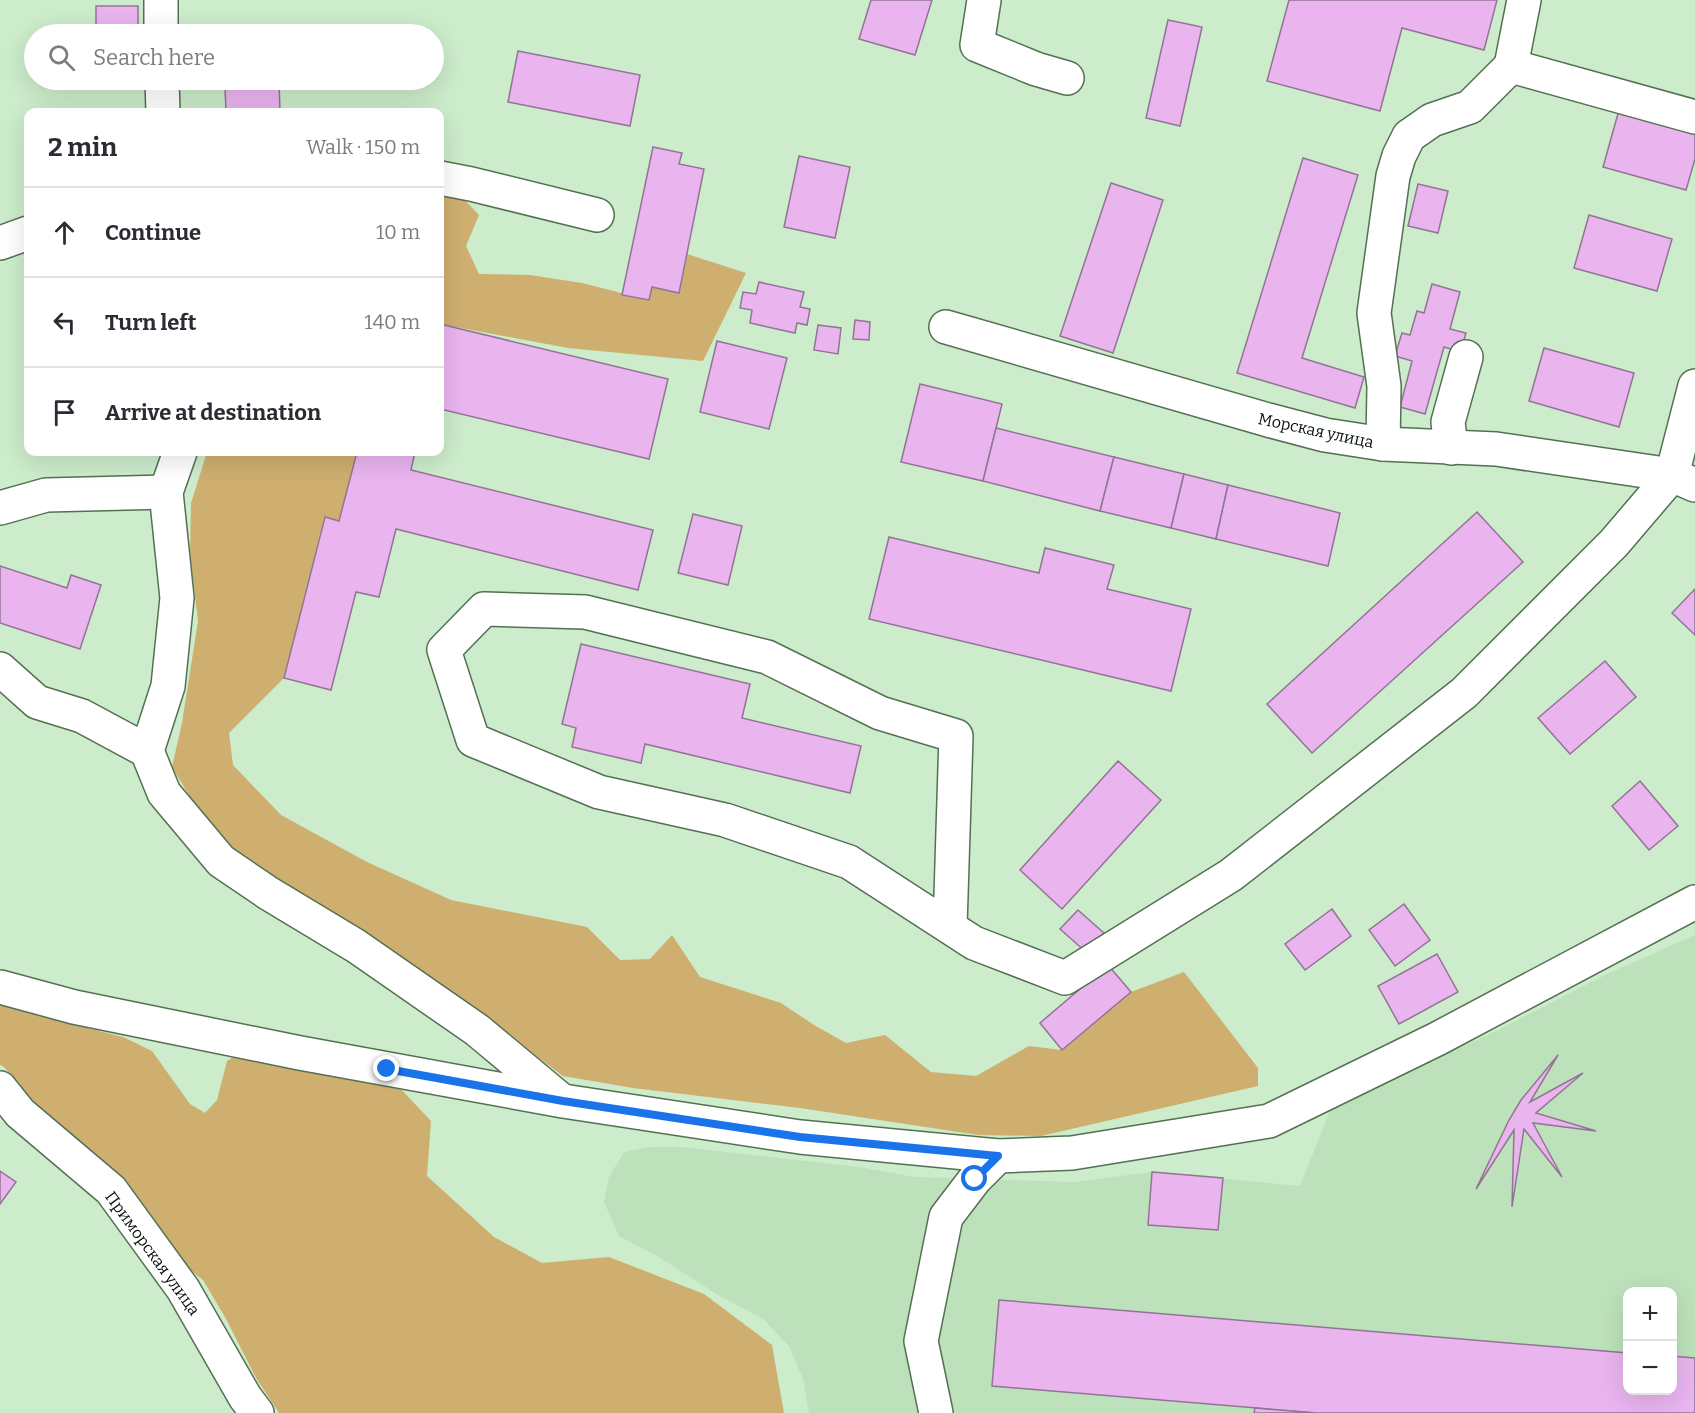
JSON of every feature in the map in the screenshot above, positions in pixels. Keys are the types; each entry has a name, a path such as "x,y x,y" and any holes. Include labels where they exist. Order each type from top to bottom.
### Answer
{"street":[{"path":"161,0 161,24"},
{"path":"984,0 977,45 1036,69 1067,78"},
{"path":"1383,444 1384,386 1374,313 1393,176 1399,156 1409,136 1432,120 1470,107 1511,66 1524,0"},
{"path":"1511,66 1695,117"},
{"path":"162,90 163,108"},
{"path":"444,179 597,215"},
{"path":"0,243 24,234"},
{"name":"Морская улица","path":"946,327 1325,435 1383,444 1496,449 1684,480"},
{"path":"1451,448 1448,422 1466,357"},
{"path":"950,927 956,736 880,712 768,657 585,612 484,609 444,650 473,740 599,792 725,820 849,862 974,943 1065,978 1221,882 1318,809 1464,693 1614,543 1684,480 1695,386"},
{"path":"147,751 168,686 177,598 166,492 179,456"},
{"path":"0,508 46,495 166,492"},
{"path":"0,669 38,702 82,716 147,751 164,793 221,861 268,893 356,946 477,1030 563,1101"},
{"path":"0,987 74,1007 300,1053 563,1101 800,1137 998,1156 1072,1153 1269,1121 1437,1039 1688,910"},
{"name":"Приморская улица","path":"0,1088 10,1114 111,1190 183,1289 257,1413"},
{"path":"936,1413 921,1341 946,1217 975,1179 998,1156"}],"shaded area":[{"path":"444,194 462,197 479,215 466,246 479,274 530,275 582,283 649,300 652,287 679,293 687,254 746,273 703,361 568,348 444,325"},
{"path":"206,456 356,456 339,521 324,518 284,678 229,733 233,765 281,815 367,862 451,900 587,927 620,960 650,959 672,935 700,977 781,1003 846,1043 885,1035 931,1072 976,1076 1029,1046 1062,1050 1131,992 1184,972 1258,1068 1258,1086 1041,1136 978,1135 800,1108 633,1088 563,1076 446,990 243,864 199,812 172,767 182,723 198,621 190,555 191,503"},
{"path":"1695,935 1695,1413 809,1413 803,1379 789,1346 763,1319 619,1236 604,1202 609,1177 624,1152 651,1147 681,1147 859,1167 915,1177 1075,1182 1152,1172 1300,1186 1332,1106 1496,1031 1607,974"},
{"path":"0,1006 123,1037 152,1051 190,1104 205,1113 217,1100 227,1061 239,1054 399,1087 431,1121 427,1176 494,1237 542,1263 609,1257 704,1294 772,1345 784,1413 279,1413 256,1378 203,1280 175,1259 32,1102 20,1084 0,1065"}],"building":[{"path":"871,0 932,0 915,55 859,39"},
{"path":"1289,0 1497,0 1484,50 1402,28 1380,111 1267,81"},
{"path":"96,6 138,6 138,24 96,24"},
{"path":"1168,20 1202,27 1180,126 1146,118"},
{"path":"518,51 640,75 630,126 508,102"},
{"path":"225,90 279,90 280,108 226,108"},
{"path":"1619,110 1695,132 1695,159 1686,190 1603,167"},
{"path":"653,147 682,153 679,164 704,169 679,293 652,287 649,300 622,295"},
{"path":"799,156 850,167 835,238 784,227"},
{"path":"1303,158 1358,175 1302,358 1364,377 1355,408 1237,373"},
{"path":"1111,183 1163,200 1113,353 1060,336"},
{"path":"1418,184 1448,191 1438,233 1408,226"},
{"path":"1589,215 1672,239 1657,291 1574,268"},
{"path":"759,282 804,292 800,307 810,309 807,325 797,323 795,333 750,323 752,310 740,308 743,292 756,294"},
{"path":"1432,284 1460,292 1450,329 1466,333 1463,343 1454,350 1444,347 1425,414 1400,407 1412,361 1395,356 1402,333 1410,335 1417,311 1424,313"},
{"path":"855,320 870,322 869,340 853,339"},
{"path":"444,325 668,379 649,459 444,410"},
{"path":"818,325 841,328 838,354 814,350"},
{"path":"717,341 787,358 769,429 700,412"},
{"path":"1544,348 1634,373 1619,427 1529,401"},
{"path":"920,384 1002,404 983,481 901,462"},
{"path":"996,428 1114,457 1100,511 983,481"},
{"path":"356,456 414,456 411,470 653,530 638,590 396,529 379,597 356,592 331,690 284,678 325,517 339,521"},
{"path":"1114,457 1184,474 1171,528 1100,511"},
{"path":"1184,474 1228,485 1216,539 1171,528"},
{"path":"1228,485 1340,513 1328,566 1216,539"},
{"path":"1477,512 1523,562 1312,753 1267,704"},
{"path":"693,514 742,526 728,585 678,573"},
{"path":"889,537 1039,573 1045,548 1114,565 1107,589 1191,609 1171,691 869,619"},
{"path":"0,566 67,588 71,575 101,585 80,649 0,623"},
{"path":"1695,589 1695,635 1672,613"},
{"path":"581,644 750,684 742,718 861,746 850,793 645,744 641,763 572,747 576,728 562,724"},
{"path":"1605,661 1636,697 1570,754 1538,718"},
{"path":"1118,761 1161,800 1062,909 1020,870"},
{"path":"1640,781 1678,826 1649,850 1612,806"},
{"path":"1404,904 1430,940 1395,966 1369,930"},
{"path":"1332,909 1351,936 1305,970 1285,944"},
{"path":"1078,910 1104,933 1087,953 1060,929"},
{"path":"1437,954 1458,992 1399,1024 1378,986"},
{"path":"1108,965 1131,992 1062,1050 1040,1023"},
{"path":"1558,1055 1530,1102 1583,1073 1536,1113 1596,1131 1533,1123 1562,1177 1524,1129 1512,1207 1514,1130 1476,1189 1521,1100"},
{"path":"0,1171 16,1182 0,1204"},
{"path":"1152,1172 1223,1178 1218,1230 1148,1225"},
{"path":"999,1300 1623,1353 1623,1395 1677,1395 1677,1356 1695,1358 1695,1413 1316,1413 992,1386"},
{"path":"1255,1408 1316,1413 1254,1413"}],"route":[{"path":"387,1069 563,1101 800,1137 998,1156 975,1179"}]}
